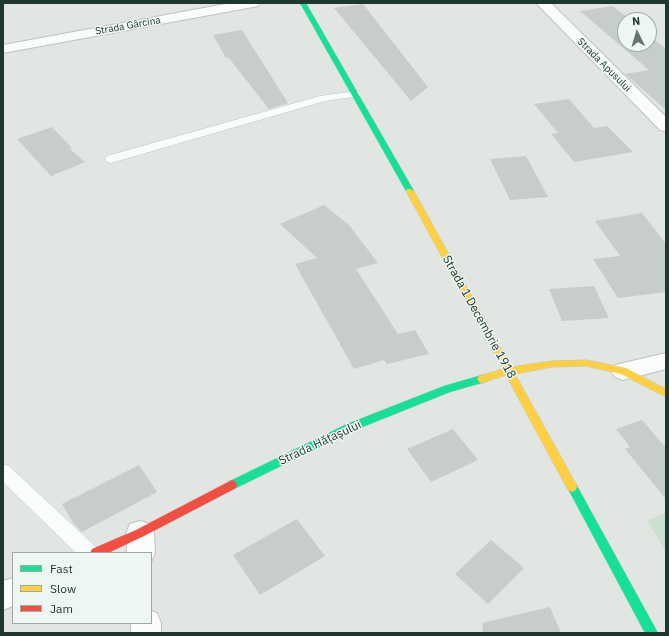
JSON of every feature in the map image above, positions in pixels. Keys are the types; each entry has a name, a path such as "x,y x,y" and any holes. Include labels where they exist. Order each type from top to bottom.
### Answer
{"main road":[{"name":"Strada 1 Decembrie 1918","path":"303,3 356,94 652,633"},
{"name":"Strada Hățașului","path":"100,552 140,543 218,492 351,427 447,389 509,371 552,364 586,363 623,371 666,393"}],"street":[{"name":"Strada Gârcina","path":"3,49 253,3"},
{"name":"Strada Apusului","path":"543,3 666,126"},
{"path":"623,371 666,361"},
{"path":"3,596 12,592"}],"lane":[{"path":"111,159 324,98 356,94"},
{"path":"3,471 88,552"}],"green space":[{"path":"666,513 666,552 647,520"}],"building":[{"path":"363,4 428,87 411,101 334,8"},
{"path":"613,6 620,12 617,12 617,43 580,11"},
{"path":"242,30 288,103 269,109 228,57 226,58 213,35"},
{"path":"657,42 666,49 666,110 625,74 649,70 628,52 657,52"},
{"path":"569,99 594,128 607,126 633,152 574,162 551,134 558,133 534,104"},
{"path":"52,127 72,148 70,149 85,162 51,176 17,139"},
{"path":"526,156 548,197 510,200 490,159"},
{"path":"324,205 349,225 378,263 356,269 398,334 415,330 429,354 387,364 384,360 354,369 295,264 317,258 280,224"},
{"path":"642,213 666,244 666,292 618,298 593,259 620,256 595,221"},
{"path":"594,286 609,318 562,321 549,289"},
{"path":"642,420 666,448 666,499 625,449 630,447 616,429"},
{"path":"453,429 478,460 431,482 407,449"},
{"path":"139,465 157,492 82,532 74,524 62,504"},
{"path":"297,519 325,556 260,595 233,555"},
{"path":"491,540 524,568 488,604 455,574"},
{"path":"550,607 561,633 483,633 482,623"}],"traffic: fast":[{"path":"303,3 410,191"},
{"path":"232,485 351,427 447,389 482,379"},
{"path":"572,487 652,633"}],"traffic: slow":[{"path":"410,191 572,487"},
{"path":"482,379 509,371 552,364 586,363 623,371 666,393"}],"traffic: jam":[{"path":"98,552 140,533 232,485"}]}
